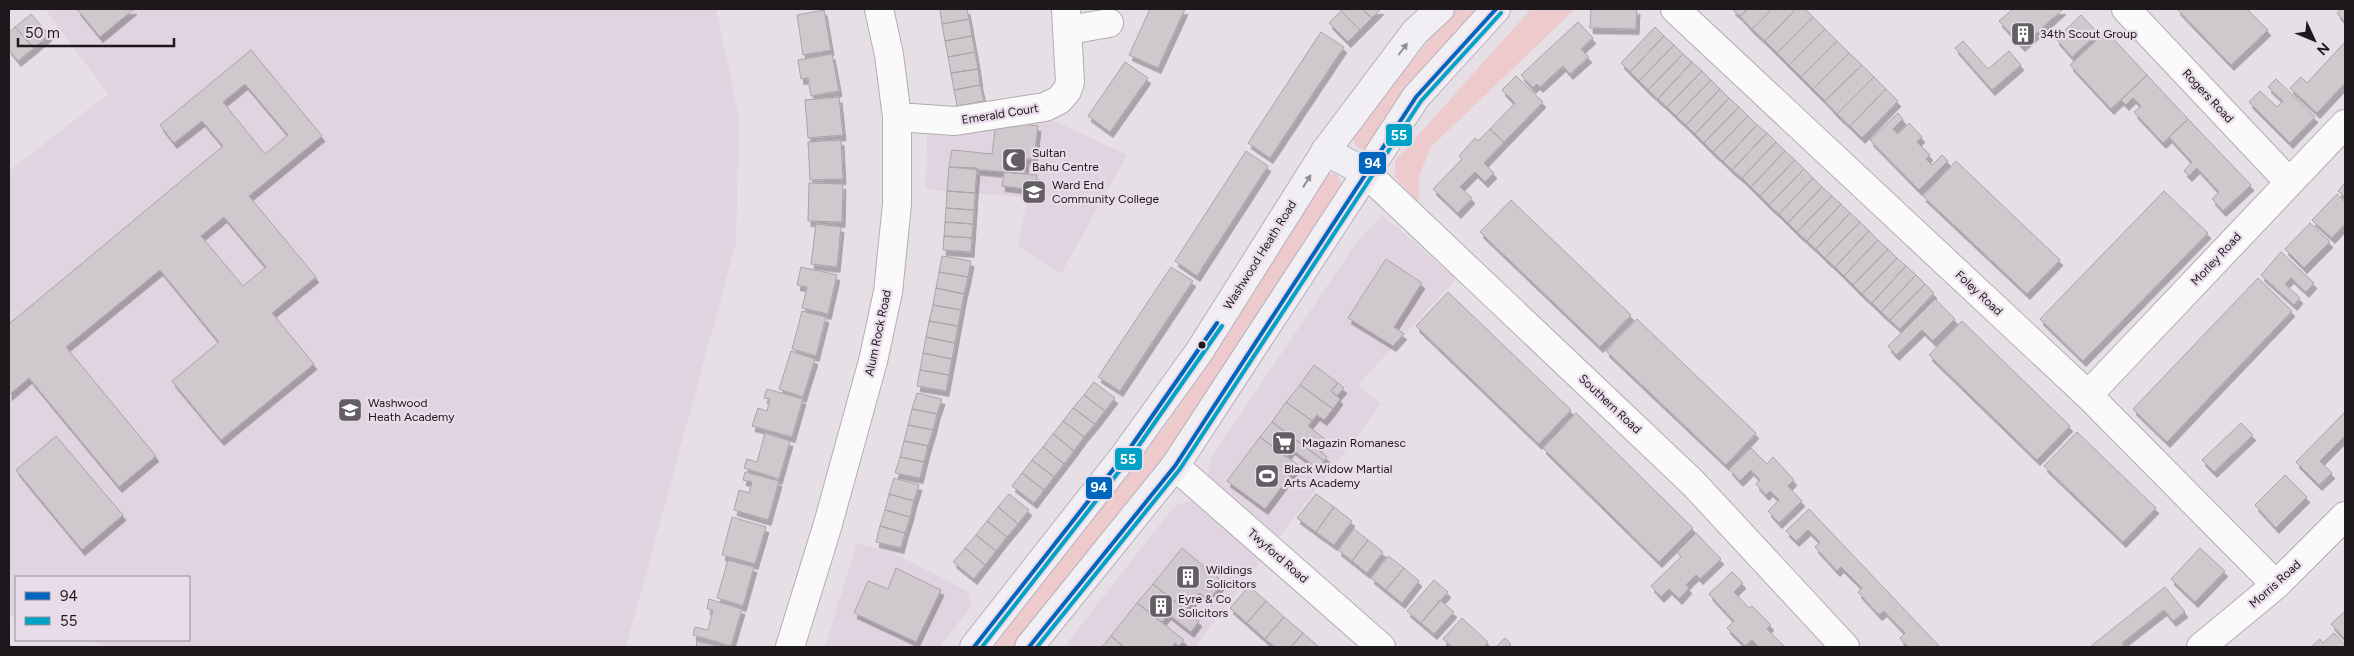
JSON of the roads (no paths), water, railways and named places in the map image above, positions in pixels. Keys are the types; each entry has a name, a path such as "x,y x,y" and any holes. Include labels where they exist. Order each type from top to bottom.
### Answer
{"main road":[{"name":"Washwood Heath Road","path":"974,647 1124,456 1194,360 1325,151 1416,32 1440,9"},
{"path":"1029,647 1175,466 1416,96 1496,9"},
{"path":"1325,151 1365,172"}],"street":[{"name":"Alum Rock Road","path":"790,647 828,524 873,361 888,292 897,204 896,117 889,55 879,9"},
{"name":"Foley Road","path":"1675,9 2088,395 2276,585"},
{"name":"Rogers Road","path":"2126,9 2289,182"},
{"name":"Emerald Court","path":"896,117 955,121 1046,107 1059,100 1067,91 1070,82 1068,19 1110,22"},
{"name":"Morley Road","path":"2088,395 2345,124"},
{"name":"Southern Road","path":"1365,172 1693,483 1844,647"},
{"name":"Twyford Road","path":"1175,466 1381,647"},
{"name":"Morris Road","path":"2201,647 2276,585 2345,516"}],"place":[{"name":"34th Scout Group","path":"2023,34"},
{"name":"Sultan Bahu Centre","path":"1014,160"},
{"name":"Ward End Community College","path":"1034,192"},
{"name":"Washwood Heath Academy","path":"350,410"},
{"name":"Magazin Romanesc","path":"1284,443"},
{"name":"Black Widow Martial Arts Academy","path":"1267,476"},
{"name":"Wildings Solicitors","path":"1188,577"},
{"name":"Eyre & Co Solicitors","path":"1161,606"}]}
